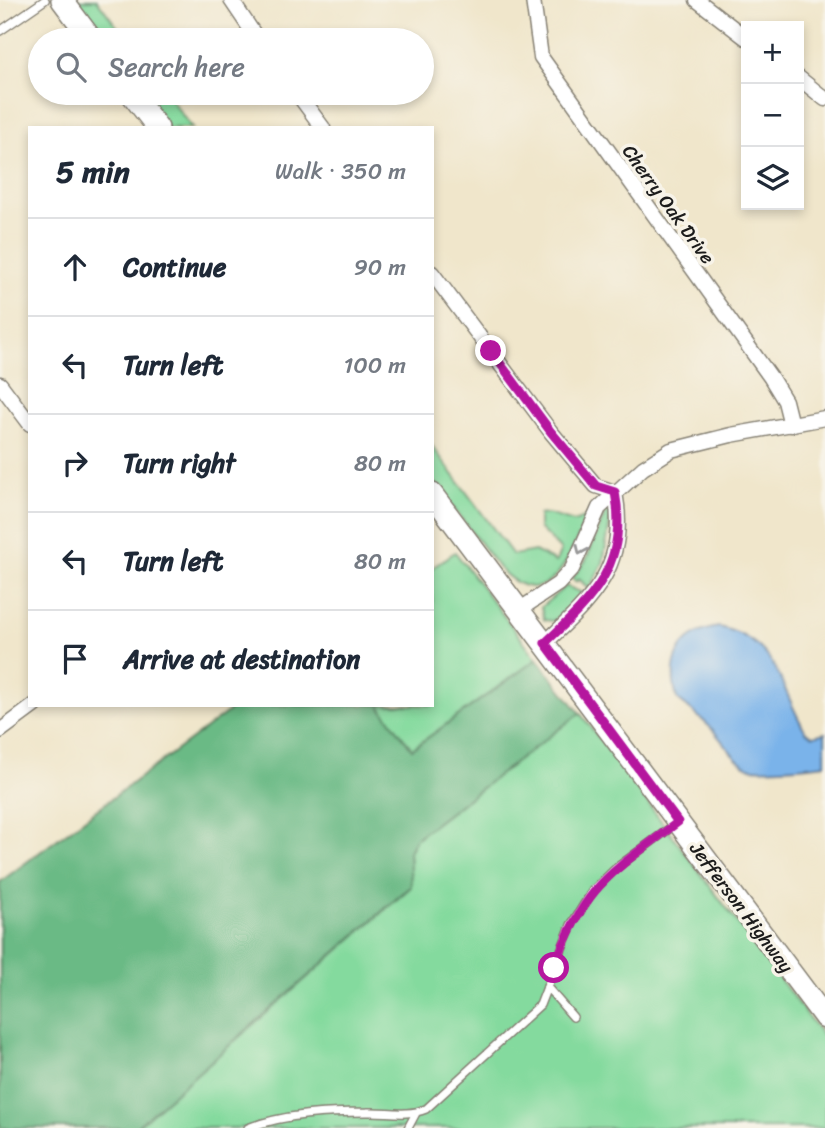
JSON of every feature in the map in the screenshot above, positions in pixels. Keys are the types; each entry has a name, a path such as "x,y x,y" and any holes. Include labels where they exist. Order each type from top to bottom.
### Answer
{"main road":[{"path":"62,0 83,28"},
{"path":"140,105 156,126"},
{"name":"Jefferson Highway","path":"434,497 825,1018"}],"street":[{"path":"231,0 250,28"},
{"name":"Cherry Oak Drive","path":"533,0 541,57 765,369 781,393 791,425"},
{"path":"697,0 741,34"},
{"path":"804,82 825,99"},
{"path":"306,105 322,126"},
{"path":"434,275 558,441 596,486 615,492"},
{"path":"0,384 28,421"},
{"path":"519,610 558,584 572,569 599,508 615,492 671,450 825,418"},
{"path":"545,643 594,596 607,572 619,512 615,492"},
{"path":"0,731 32,707"}],"lane":[{"path":"0,31 45,0"},
{"path":"248,1128 273,1121 349,1112 416,1113 426,1109 532,1014 547,987 571,925 593,890 615,868 678,822"},
{"path":"547,987 573,1017"},
{"path":"408,1128 416,1113"}],"green space":[{"path":"72,0 97,0 118,28 93,28"},
{"path":"150,105 175,105 191,126 166,126"},
{"path":"434,449 513,555 535,551 556,562 561,550 539,528 539,515 548,514 574,522 586,517 565,564 555,577 544,585 531,587 516,582 499,568 434,483"},
{"path":"608,506 612,510 603,563 589,589 579,579 576,582 572,579 586,560"},
{"path":"455,552 537,659 412,749 380,707 434,707 434,567"},
{"path":"566,586 585,594 553,621 544,620 541,607"},
{"path":"537,659 580,713 415,839 409,852 411,886 135,1128 0,1128 0,882 234,707 380,707 412,749"},
{"path":"580,713 825,1039 825,1128 135,1128 411,887 409,852 415,839"}],"water":[{"path":"719,627 755,643 766,655 806,732 813,736 825,733 825,764 749,767 733,755 706,723 677,699 674,673 679,651 694,635"}],"route":[{"path":"491,351 551,432 596,486 615,492 619,512 612,557 601,586 545,643 678,822 615,868 593,890 571,925 554,968"}]}
